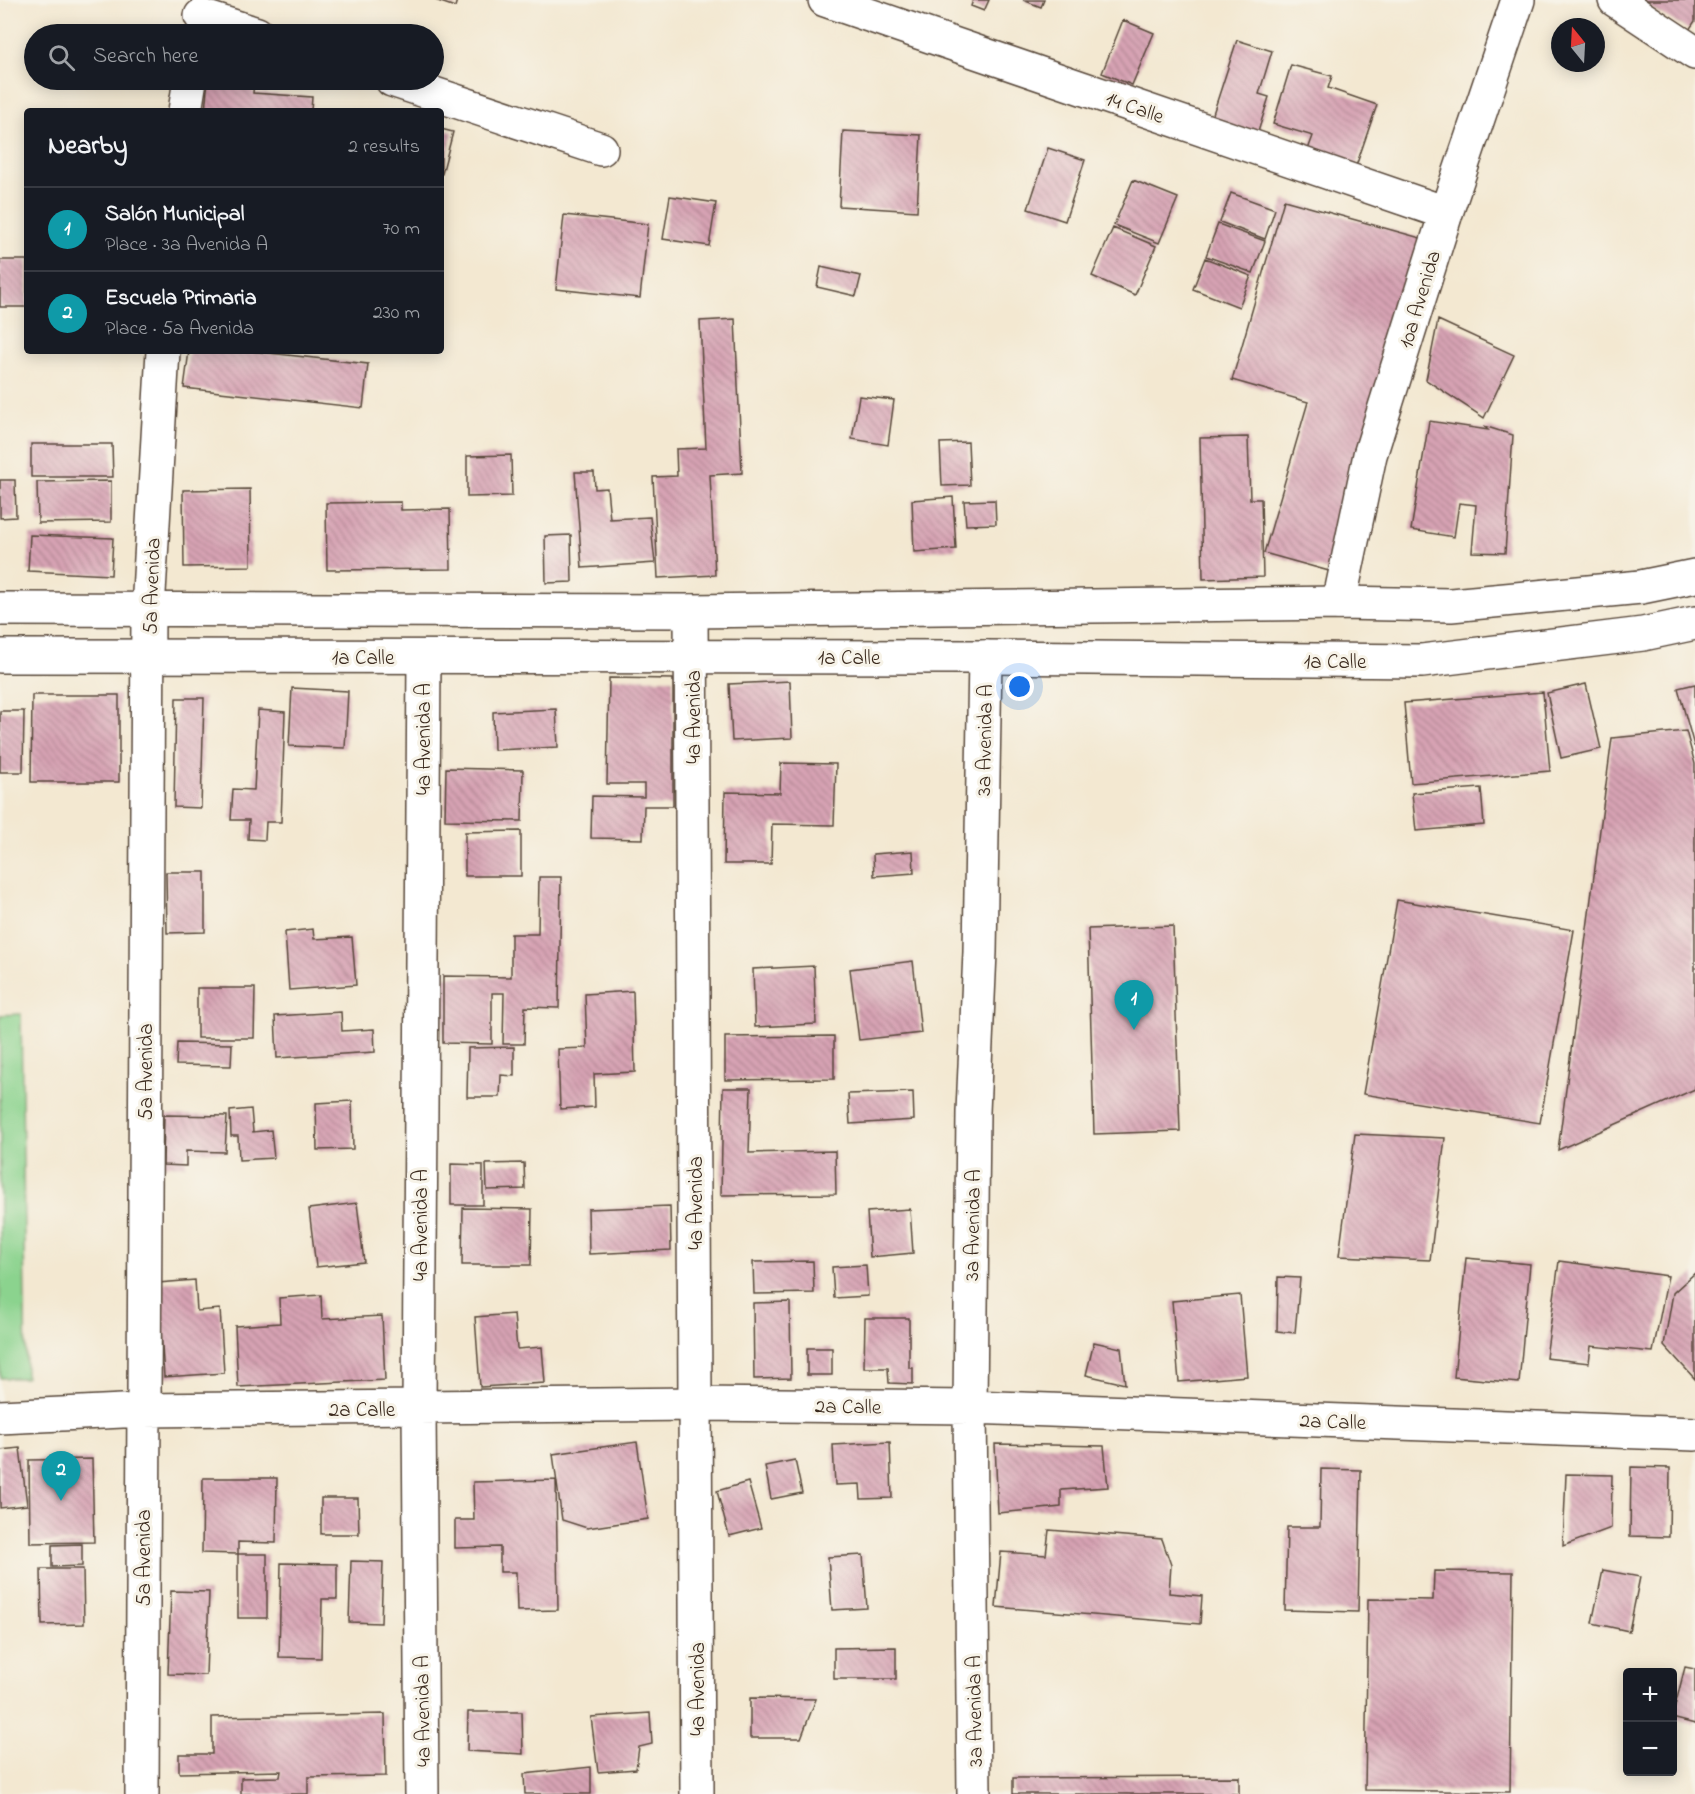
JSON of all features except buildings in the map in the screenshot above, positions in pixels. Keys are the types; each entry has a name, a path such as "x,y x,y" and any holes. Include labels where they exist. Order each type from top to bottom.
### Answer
{"street":[{"name":"14 Calle","path":"825,0 1446,213"},
{"name":"10a Avenida","path":"1339,603 1370,456 1446,213 1518,0"},
{"path":"1615,0 1695,53"},
{"path":"201,17 224,24"},
{"path":"185,108 188,90"},
{"path":"422,90 601,149"},
{"name":"5a Avenida","path":"142,1794 148,610 163,354"},
{"path":"0,609 691,611 1339,603 1450,605 1641,587 1695,576"},
{"name":"4a Avenida","path":"691,611 697,1794"},
{"name":"1a Calle","path":"0,656 985,657 1422,661 1643,634 1695,623"},
{"name":"4a Avenida A","path":"422,1794 419,1409 424,657"},
{"name":"3a Avenida A","path":"974,1794 970,1407 974,1112 980,940 985,657"},
{"name":"2a Calle","path":"0,1417 143,1410 419,1409 696,1404 970,1407 1695,1434"}],"green space":[{"path":"21,1014 26,1378 0,1378 0,1015"}],"place":[{"name":"Salón Municipal","path":"1134,1030"},
{"name":"Escuela Primaria","path":"61,1501"}]}
